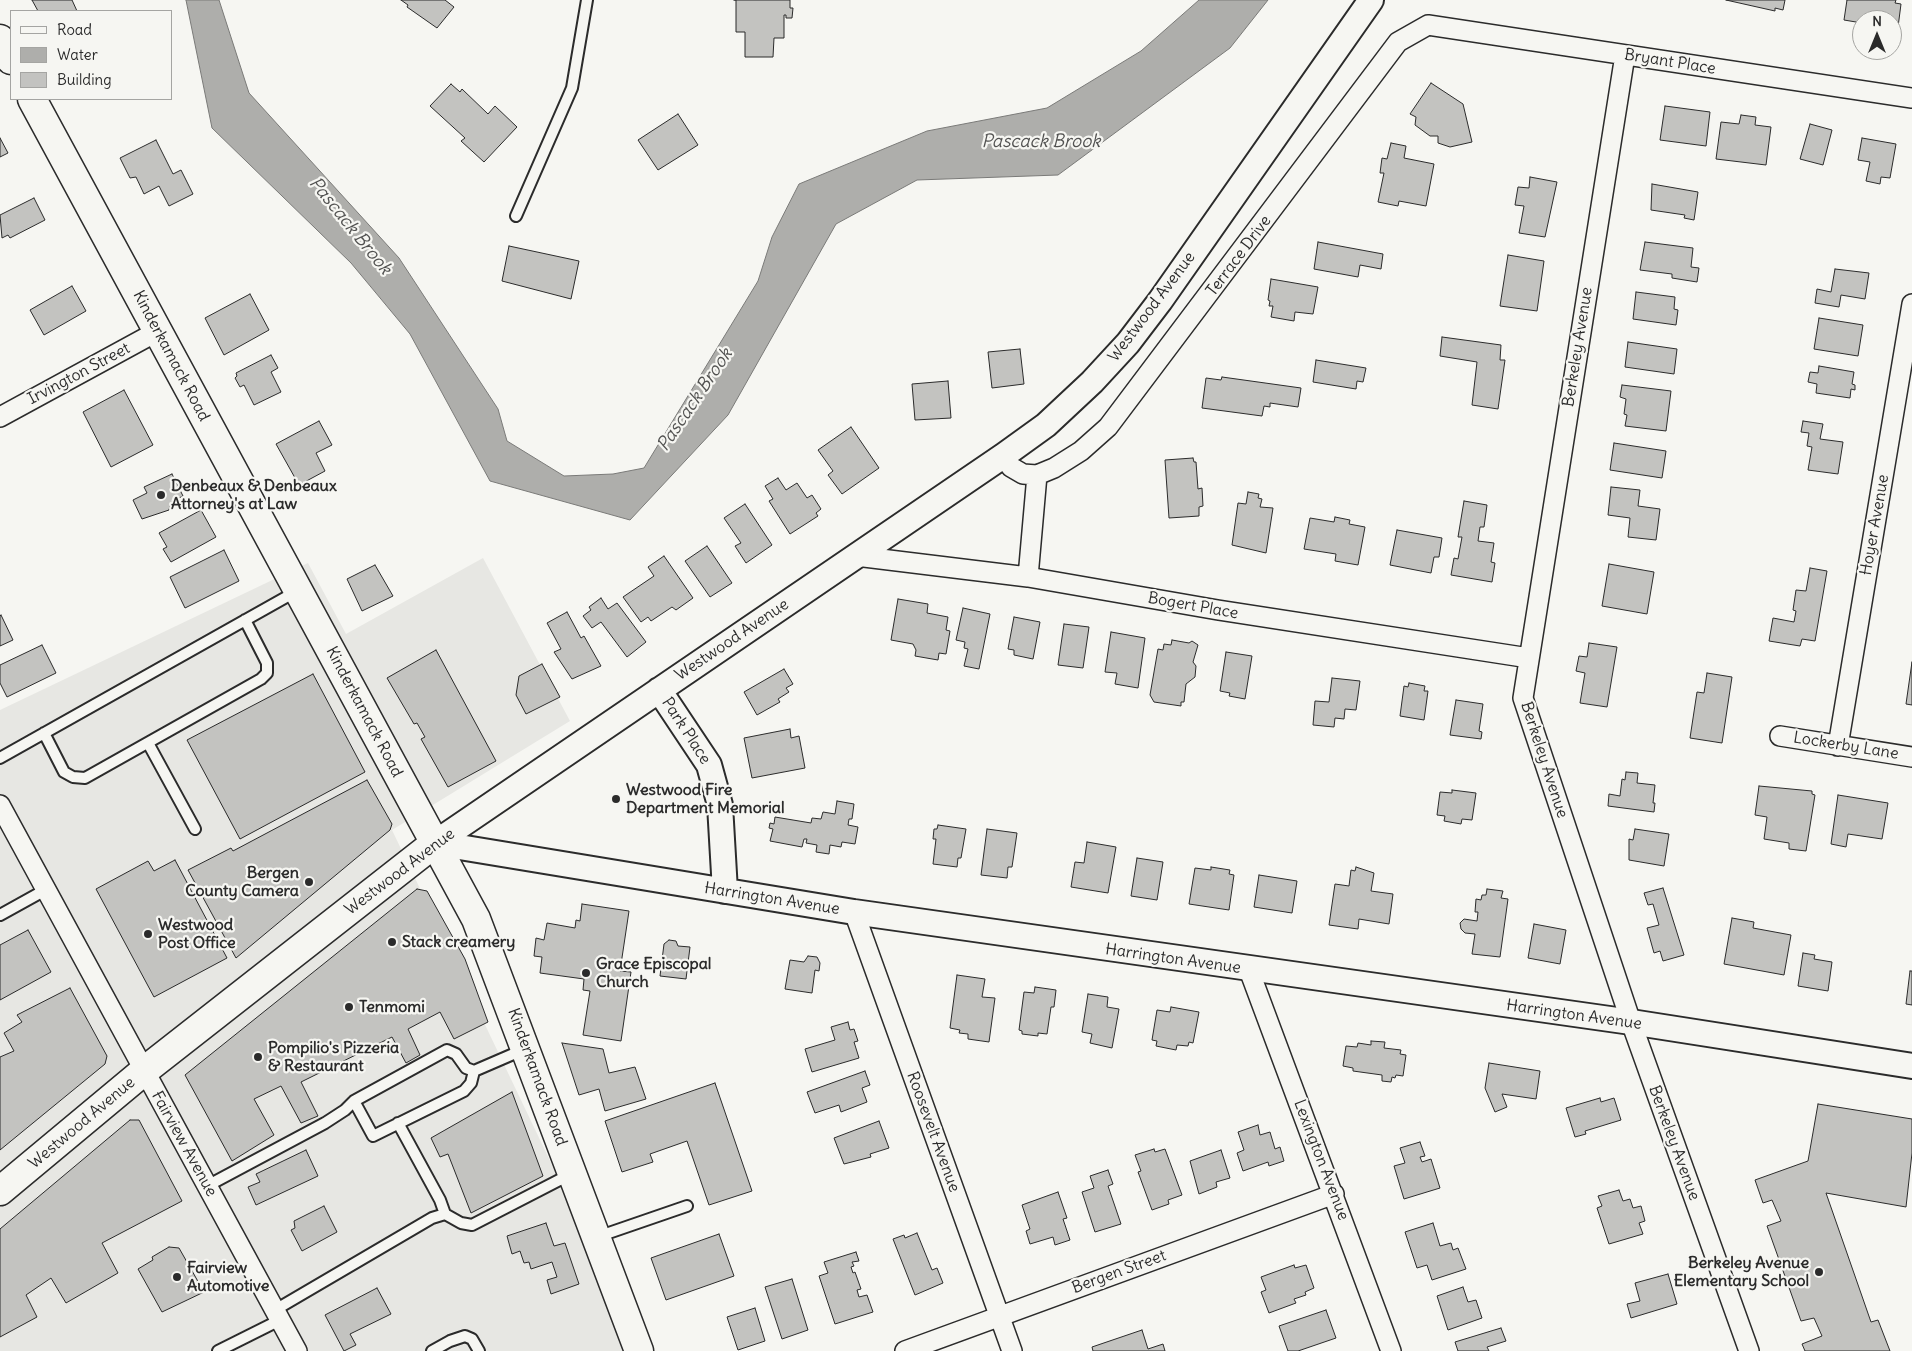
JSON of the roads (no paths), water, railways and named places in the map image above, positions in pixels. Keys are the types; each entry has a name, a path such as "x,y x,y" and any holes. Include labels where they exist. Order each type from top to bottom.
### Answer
{"main road":[{"path":"0,39 10,58"},
{"name":"Kinderkamack Road","path":"33,100 476,919 639,1351"},
{"name":"Westwood Avenue","path":"0,1191 144,1071 435,843"}],"street":[{"name":"Westwood Avenue","path":"435,843 1046,425 1092,382 1128,343 1160,301 1371,0"},
{"name":"Bryant Place","path":"1428,25 1912,98"},
{"name":"Terrace Drive","path":"1038,475 1054,468 1081,451 1108,428 1398,42 1428,25"},
{"name":"Berkeley Avenue","path":"1625,55 1522,698 1631,1022 1749,1351"},
{"name":"Hoyer Avenue","path":"1838,746 1912,304"},
{"name":"Irvington Street","path":"0,417 158,331"},
{"path":"1003,456 1011,467 1023,474 1038,475 1028,577"},
{"name":"Bogert Place","path":"856,556 1028,577 1218,610 1529,658"},
{"name":"Park Place","path":"659,690 709,765 720,805 726,891"},
{"name":"Lockerby Lane","path":"1780,736 1912,756"},
{"name":"Fairview Avenue","path":"0,804 297,1351"},
{"name":"Harrington Avenue","path":"435,843 854,912 1248,970 1631,1022 1912,1066"},
{"name":"Roosevelt Avenue","path":"854,912 1012,1351"},
{"name":"Lexington Avenue","path":"1248,970 1334,1194 1391,1351"},
{"name":"Bergen Street","path":"905,1351 1334,1194"}],"lane":[{"path":"516,216 572,88 587,0"},
{"path":"0,758 298,590"},
{"path":"44,733 64,772 73,777 85,778 262,679 267,673 263,652 245,620"},
{"path":"148,743 195,829"},
{"path":"0,915 46,889"},
{"path":"207,1186 325,1122 345,1110 354,1101 447,1050 456,1054 466,1068 474,1071 526,1049"},
{"path":"354,1101 373,1136 464,1091 471,1083 474,1071"},
{"path":"398,1123 440,1200 445,1214 461,1223 472,1225 572,1173"},
{"path":"596,1238 687,1206"},
{"path":"218,1351 432,1218 445,1214"},
{"path":"432,1351 450,1341 465,1336 472,1339 479,1351"}],"water":[{"name":"Pascack Brook","path":"186,0 219,0 249,93 399,258 498,409 507,441 564,476 613,474 644,468 758,281 772,237 799,184 927,131 1047,108 1141,51 1199,0 1268,0 1230,48 1058,175 917,180 836,224 728,415 630,520 490,481 410,334 351,263 212,128"}],"place":[{"name":"Denbeaux & Denbeaux Attorney's at Law","path":"161,495"},
{"name":"Westwood Fire Department Memorial","path":"616,799"},
{"name":"Bergen County Camera","path":"309,882"},
{"name":"Westwood Post Office","path":"148,934"},
{"name":"Stack creamery","path":"392,942"},
{"name":"Grace Episcopal Church","path":"586,973"},
{"name":"Tenmomi","path":"349,1007"},
{"name":"Pompilio's Pizzeria & Restaurant","path":"258,1057"},
{"name":"Berkeley Avenue Elementary School","path":"1819,1272"},
{"name":"Fairview Automotive","path":"177,1277"}]}
